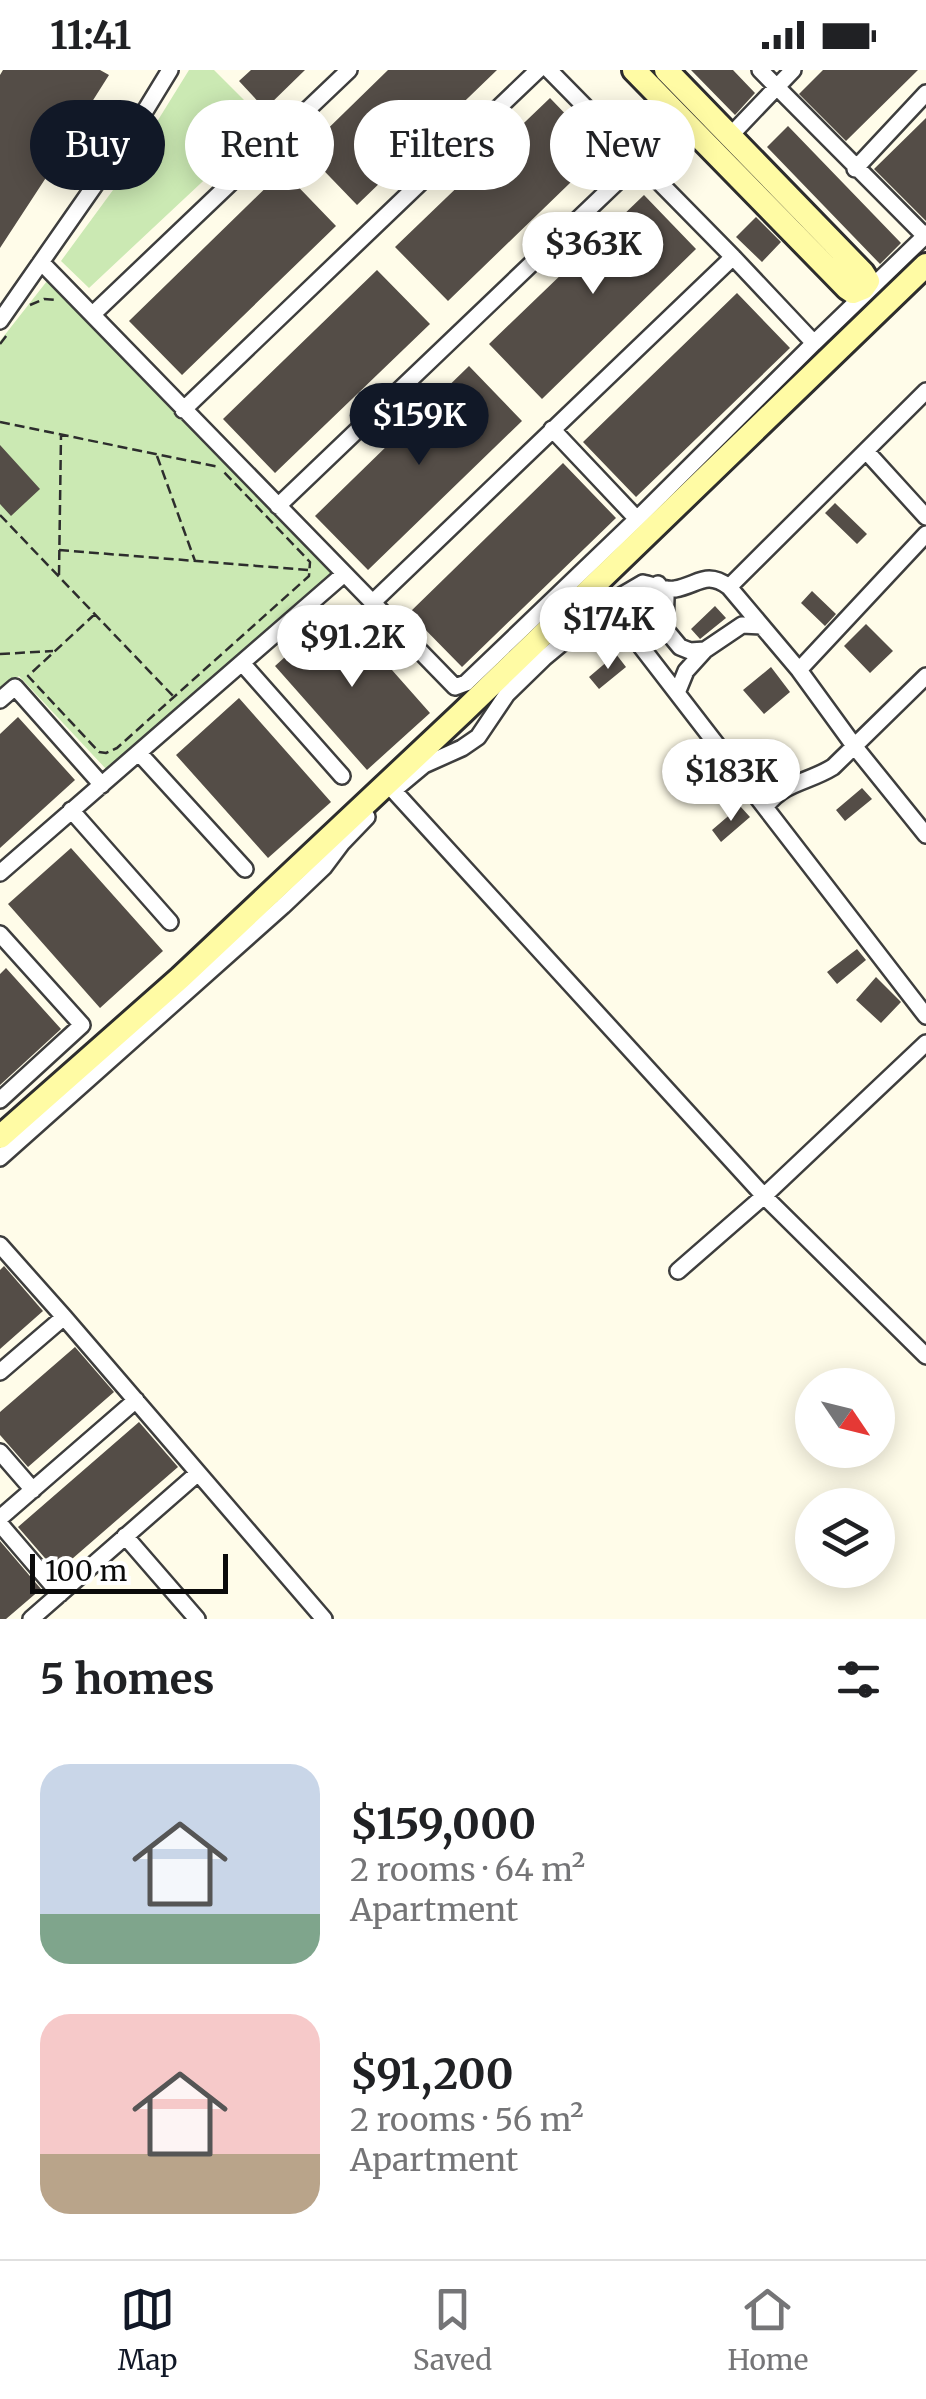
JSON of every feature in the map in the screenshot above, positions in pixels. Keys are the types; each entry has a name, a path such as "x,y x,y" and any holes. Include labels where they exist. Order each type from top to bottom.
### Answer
{"street":[{"path":"0,321 134,129 170,70"},
{"path":"93,314 350,70"},
{"path":"183,410 538,70"},
{"path":"549,70 579,100"},
{"path":"634,70 847,288 854,292 864,288 868,281 863,273 666,70"},
{"path":"760,70 855,169 926,234"},
{"path":"730,136 793,70"},
{"path":"855,169 926,94"},
{"path":"278,506 609,190"},
{"path":"668,190 814,342"},
{"path":"41,262 455,687 638,519 926,234"},
{"path":"372,603 733,256"},
{"path":"0,1137 180,978 463,712 926,265"},
{"path":"728,587 926,391"},
{"path":"552,430 638,519"},
{"path":"866,452 926,517"},
{"path":"799,670 926,534"},
{"path":"0,873 344,574"},
{"path":"0,1158 271,917 394,791 424,766 478,737 507,694 544,658 630,589 643,584 670,590 708,578 720,580 799,670 855,746 924,827"},
{"path":"655,664 656,646 665,629 666,597 659,585"},
{"path":"609,605 926,1016"},
{"path":"677,694 686,671 704,650 742,625 762,626"},
{"path":"665,629 680,647 704,650"},
{"path":"242,663 342,776"},
{"path":"766,806 781,789 815,778 833,767 926,676"},
{"path":"0,700 15,688 102,785"},
{"path":"139,753 245,869"},
{"path":"394,791 764,1196 926,1356"},
{"path":"71,810 170,922"},
{"path":"0,936 82,1025 0,1100"},
{"path":"678,1271 764,1196 926,1042"},
{"path":"0,1245 198,1472 314,1615"},
{"path":"0,1372 64,1317"},
{"path":"60,1594 0,1521 136,1400"},
{"path":"0,1452 33,1490"},
{"path":"31,1619 198,1472"},
{"path":"126,1536 197,1619"}],"path":[{"path":"29,306 44,299 62,302"},
{"path":"0,422 220,468"},
{"path":"59,577 61,435"},
{"path":"157,454 194,561"},
{"path":"95,614 28,676 98,752 106,753 117,748 309,576 310,562 206,454"},
{"path":"0,515 174,697"},
{"path":"59,550 310,570"},
{"path":"0,654 53,652"}],"green space":[{"path":"189,70 214,70 244,100 185,100 185,190 193,190 89,288 61,261 113,190 165,190 165,109"},
{"path":"47,281 334,576 106,769 19,676 0,690 0,341"}],"building":[{"path":"3,70 100,70 109,75 93,100 30,100 30,190 38,190 0,248"},
{"path":"251,70 305,70 274,100 257,100 239,81"},
{"path":"388,70 497,70 466,100 357,100"},
{"path":"691,70 733,70 755,93 735,115"},
{"path":"823,70 918,70 846,141 799,94"},
{"path":"552,100 550,190 563,190 448,301 395,247 454,190 530,190 530,117"},
{"path":"354,103 354,190 373,190 357,205 334,181 334,123"},
{"path":"926,118 926,221 874,169"},
{"path":"788,126 901,243 880,264 767,147"},
{"path":"263,190 301,190 336,226 182,375 129,321"},
{"path":"644,195 696,249 542,399 489,344"},
{"path":"756,217 781,242 762,262 736,237"},
{"path":"377,270 430,324 275,473 223,419"},
{"path":"737,293 790,348 636,497 583,442"},
{"path":"469,366 522,421 368,570 315,516"},
{"path":"0,445 40,489 11,516 0,504"},
{"path":"563,463 616,518 462,667 409,613"},
{"path":"835,503 867,534 857,544 825,513"},
{"path":"812,591 836,614 825,626 801,603"},
{"path":"715,606 726,618 700,639 691,629"},
{"path":"338,609 430,713 367,770 275,666"},
{"path":"866,624 893,651 870,673 844,646"},
{"path":"616,654 626,667 599,689 589,677"},
{"path":"771,667 790,692 764,714 743,690"},
{"path":"239,698 331,802 268,858 176,755"},
{"path":"18,717 75,780 0,848 0,734"},
{"path":"862,788 872,799 845,821 836,810"},
{"path":"740,806 750,817 721,842 712,830"},
{"path":"71,848 163,951 100,1008 8,904"},
{"path":"857,949 866,960 837,984 827,972"},
{"path":"6,968 61,1029 0,1085 0,974"},
{"path":"876,977 901,1002 881,1023 856,1000"},
{"path":"4,1266 43,1311 0,1349 0,1270"},
{"path":"75,1347 114,1392 28,1467 0,1435 0,1412"},
{"path":"139,1422 178,1467 57,1572 18,1527"},
{"path":"0,1541 41,1589 6,1619 0,1619"}]}
